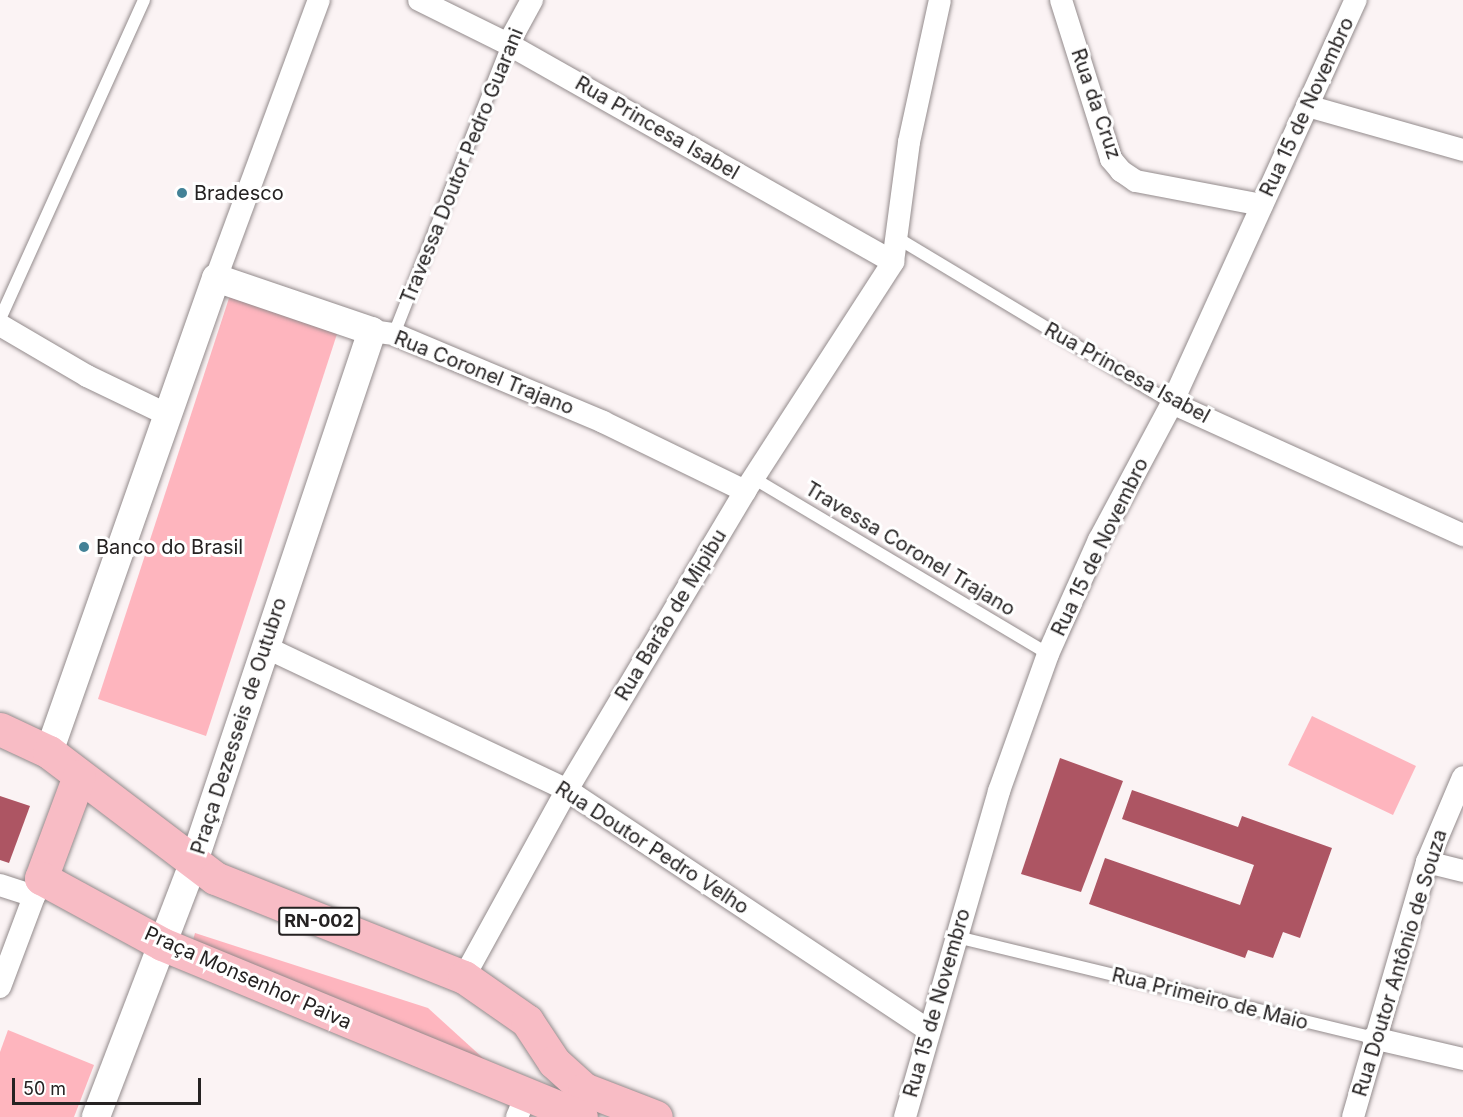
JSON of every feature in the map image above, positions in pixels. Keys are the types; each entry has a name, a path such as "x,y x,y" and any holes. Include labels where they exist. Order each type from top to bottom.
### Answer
{"main road":[{"name":"RN-002","path":"0,729 49,752 192,864 266,901 464,976 527,1021 554,1062 584,1089 656,1117"},
{"path":"37,887 79,776"},
{"name":"Praça Monsenhor Paiva","path":"37,887 522,1106 581,1117"}],"street":[{"path":"49,752 216,278 319,0"},
{"name":"Rua Princesa Isabel","path":"419,0 507,44 893,262"},
{"name":"Travessa Doutor Pedro Guarani","path":"507,44 532,0"},
{"name":"Rua Barão de Mipibu","path":"464,976 567,790 749,484 893,262 899,239 909,142 940,0"},
{"name":"Rua da Cruz","path":"1061,0 1111,159 1121,171 1136,181 1262,205"},
{"name":"Rua 15 de Novembro","path":"905,1117 928,1030 1016,737 1048,654 1099,540 1172,403 1262,205 1311,107 1356,0"},
{"path":"1311,107 1463,150"},
{"name":"Rua Coronel Trajano","path":"216,278 383,332 749,484"},
{"path":"0,325 87,376 168,415"},
{"name":"Praça Dezesseis de Outubro","path":"96,1117 192,864 265,647 383,332"},
{"name":"Rua Princesa Isabel","path":"1172,403 1463,535"},
{"name":"Rua Doutor Pedro Velho","path":"265,647 567,790 928,1030"},
{"name":"Rua Doutor Antônio de Souza","path":"1353,1117 1373,1038 1427,862 1463,777"},
{"path":"1427,862 1463,871"},
{"path":"0,885 37,887 2,974"},
{"name":"Rua Primeiro de Maio","path":"1373,1038 1463,1059"}],"lane":[{"path":"0,319 144,0"},
{"name":"Travessa Doutor Pedro Guarani","path":"383,332 507,44"},
{"name":"Rua Princesa Isabel","path":"899,239 1172,403"},
{"name":"Travessa Coronel Trajano","path":"749,484 1048,654"},
{"name":"Rua Primeiro de Maio","path":"957,937 1373,1038"}],"shaded area":[{"path":"231,292 337,334 206,736 98,699"},
{"path":"1312,716 1416,766 1393,815 1288,765"},
{"path":"195,933 428,1008 506,1079 184,971"},
{"path":"8,1030 94,1065 74,1117 0,1117 0,1052"}],"building":[{"path":"1060,758 1123,781 1081,892 1021,874"},
{"path":"1132,790 1238,827 1242,816 1332,848 1300,938 1283,932 1273,958 1248,950 1245,958 1089,904 1105,858 1240,905 1254,865 1122,819"},
{"path":"0,796 30,806 9,863 0,860"}],"place":[{"name":"Bradesco","path":"182,193"},
{"name":"Banco do Brasil","path":"84,547"}]}
